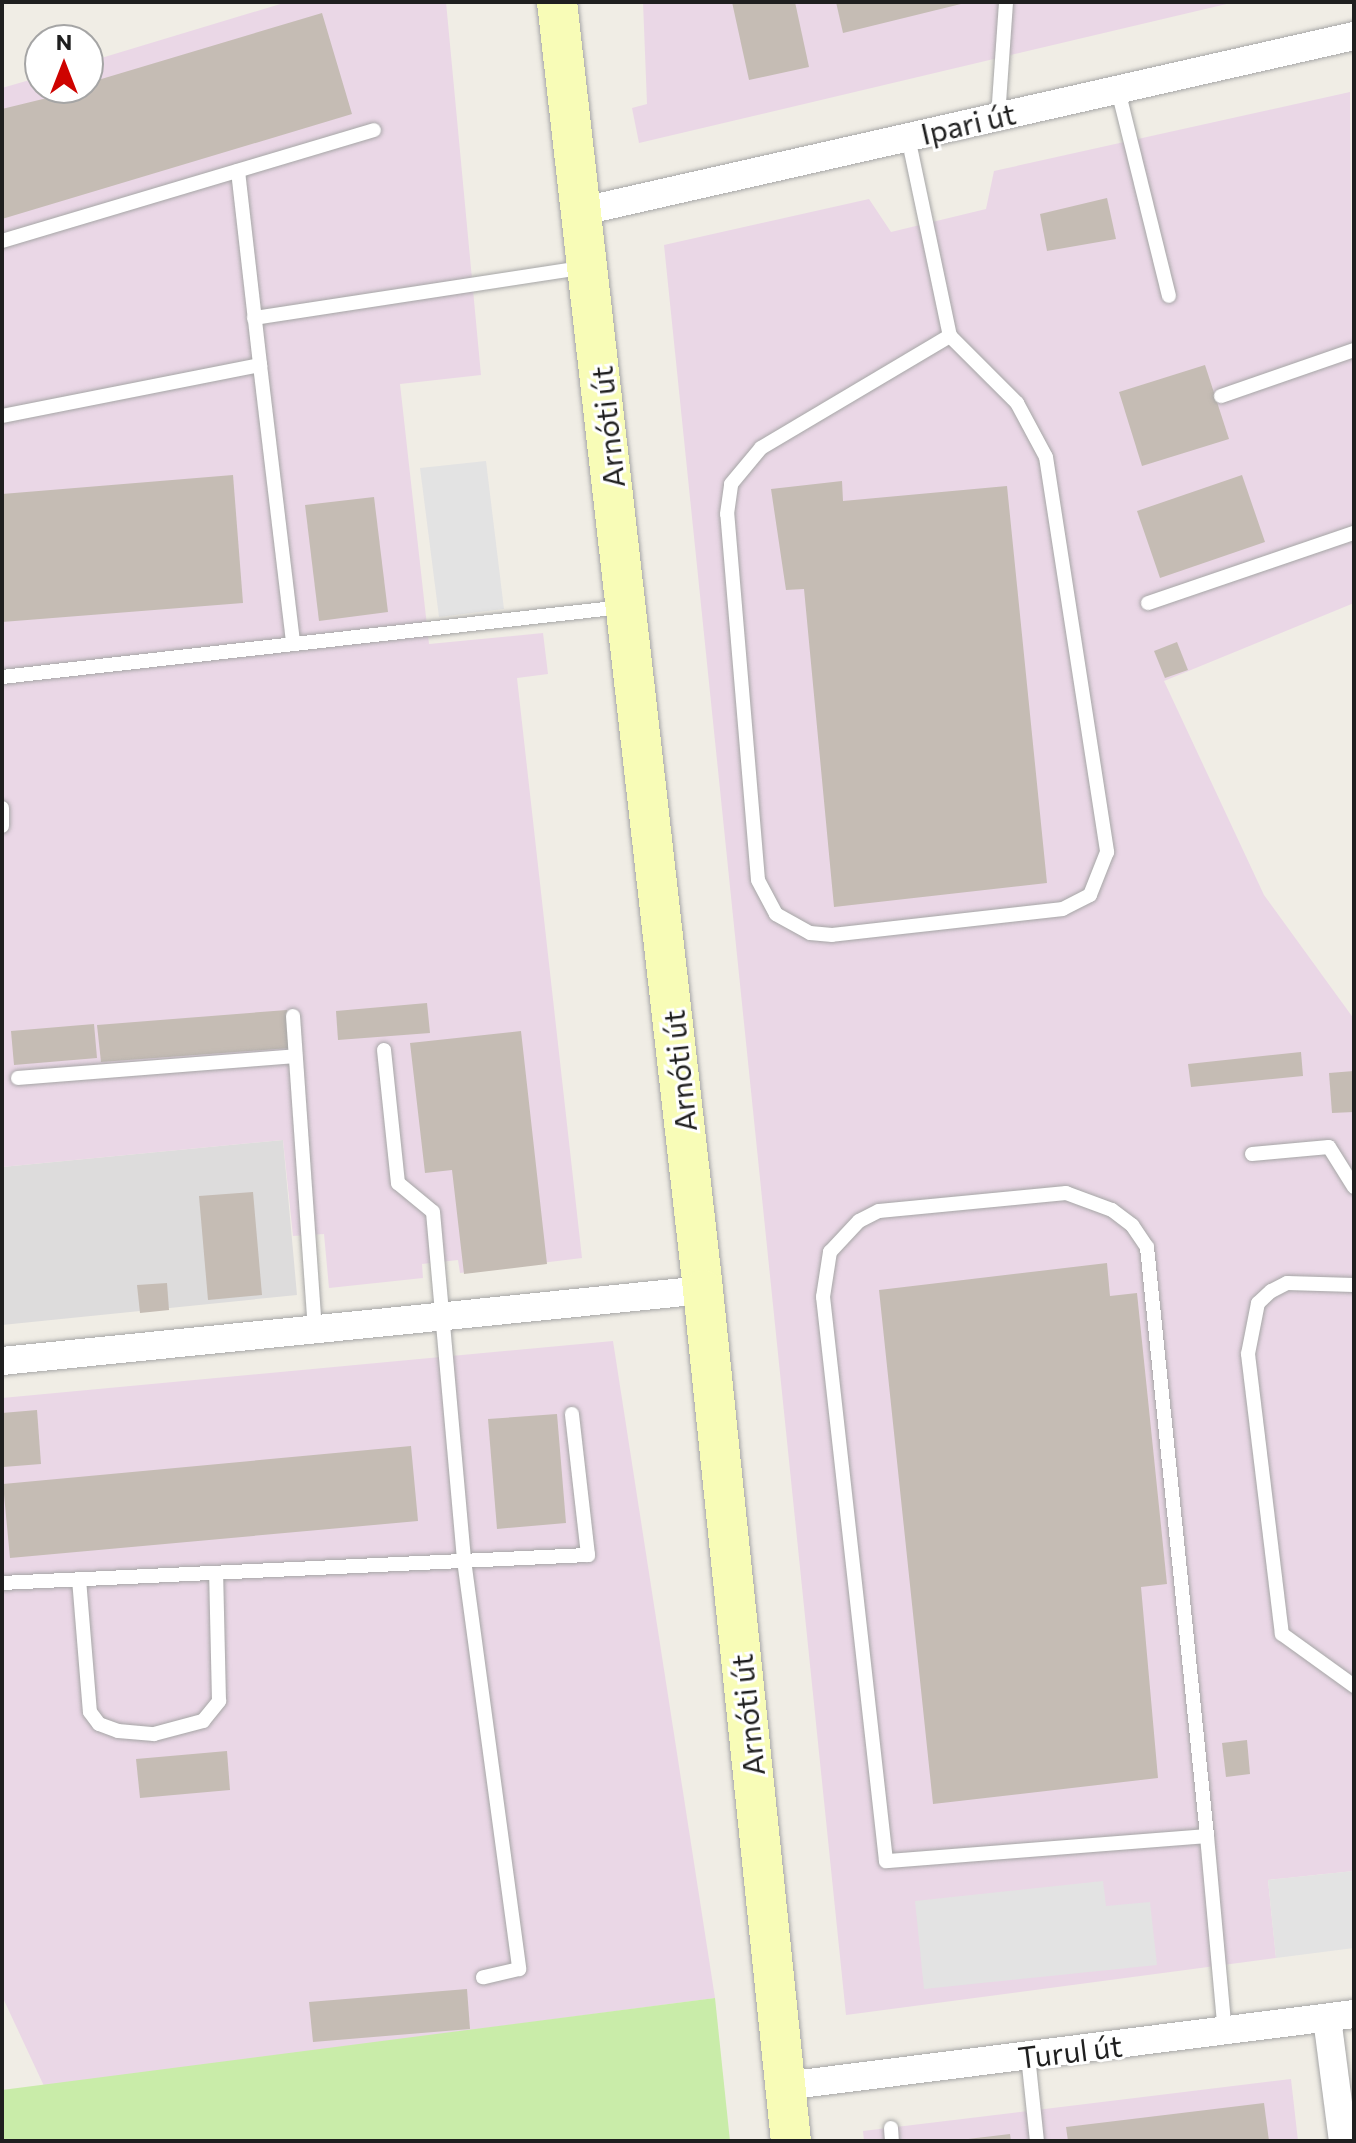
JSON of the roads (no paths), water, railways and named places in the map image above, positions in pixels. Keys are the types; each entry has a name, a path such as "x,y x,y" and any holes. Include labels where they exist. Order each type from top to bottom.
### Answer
{"main road":[{"name":"Arnóti út","path":"557,2 703,1290 791,2141"}],"street":[{"name":"Ipari út","path":"583,211 1354,36"},
{"path":"2,1361 703,1290"},
{"path":"1341,2016 1343,2141"},
{"name":"Turul út","path":"785,2086 1341,2016"}],"lane":[{"path":"998,117 1006,2"},
{"path":"1118,90 1169,296"},
{"path":"2,241 374,130"},
{"path":"908,137 950,336 1017,403 1046,457 1107,833 1104,869 1090,895 1063,909 832,935 810,933 776,914 758,880 727,514 731,484 761,448 950,336"},
{"path":"238,171 293,643"},
{"path":"254,318 589,267"},
{"path":"1221,396 1354,350"},
{"path":"2,416 260,365"},
{"path":"1148,603 1354,533"},
{"path":"2,677 627,606"},
{"path":"2,808 2,826"},
{"path":"293,1016 315,1330"},
{"path":"384,1050 398,1183 433,1212 445,1316 464,1560 519,1969 483,1977"},
{"path":"18,1078 295,1056"},
{"path":"1252,1154 1329,1147 1354,1187"},
{"path":"1207,1836 886,1861 823,1297 830,1252 859,1221 879,1211 1066,1193 1112,1210 1132,1225 1147,1247 1207,1836 1225,2032"},
{"path":"1354,1285 1287,1283 1271,1291 1258,1303 1248,1354 1282,1634 1354,1686"},
{"path":"2,1583 588,1555 572,1414"},
{"path":"79,1579 90,1712 99,1724 118,1731 154,1734 203,1721 219,1701 216,1573"},
{"path":"1028,2056 1037,2141"}]}
